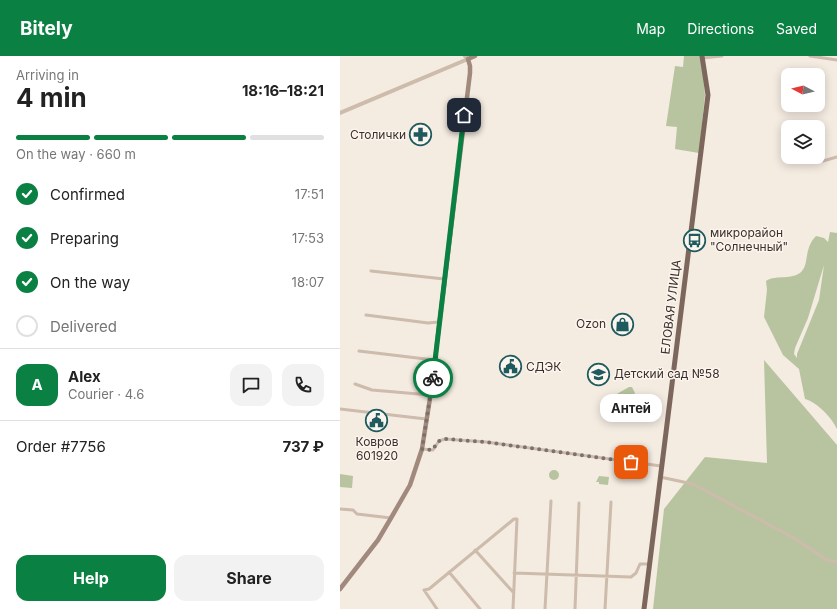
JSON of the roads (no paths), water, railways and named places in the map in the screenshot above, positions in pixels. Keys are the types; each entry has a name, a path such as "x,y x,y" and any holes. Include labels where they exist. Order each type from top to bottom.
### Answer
{"main road":[{"path":"340,589 378,540 391,518 410,485 422,449 470,73 470,66 466,58 475,56"},
{"name":"ЕЛОВАЯ УЛИЦА","path":"644,609 708,95 702,57"}],"street":[{"path":"702,57 722,56"},
{"path":"810,56 837,60"},
{"path":"340,113 466,58"},
{"path":"825,160 837,157"},
{"path":"371,271 444,280"},
{"path":"366,315 428,323 439,322"},
{"path":"359,351 434,360"},
{"path":"354,384 372,390 430,395"},
{"path":"340,410 426,419"},
{"path":"422,449 432,450 439,441 445,439 486,442 661,466"},
{"path":"660,477 693,484 794,538 827,560 837,562"},
{"path":"545,609 551,501"},
{"path":"605,609 611,502"},
{"path":"575,609 579,503"},
{"path":"340,508 353,510 357,514 391,518"},
{"path":"437,609 424,590 429,589 475,550 514,519 517,519 513,609"},
{"path":"475,550 514,592"},
{"path":"514,574 607,578 631,577 636,573 640,564 650,564"},
{"path":"449,572 480,609"}],"place":[{"name":"Столички","path":"421,135"},
{"name":"микрорайон \"Солнечный\"","path":"694,240"},
{"name":"Ozon","path":"622,324"},
{"name":"СДЭК","path":"510,367"},
{"name":"Детский сад №58","path":"598,374"},
{"name":"Ковров 601920","path":"377,421"},
{"name":"Антей","path":"631,462"}]}
